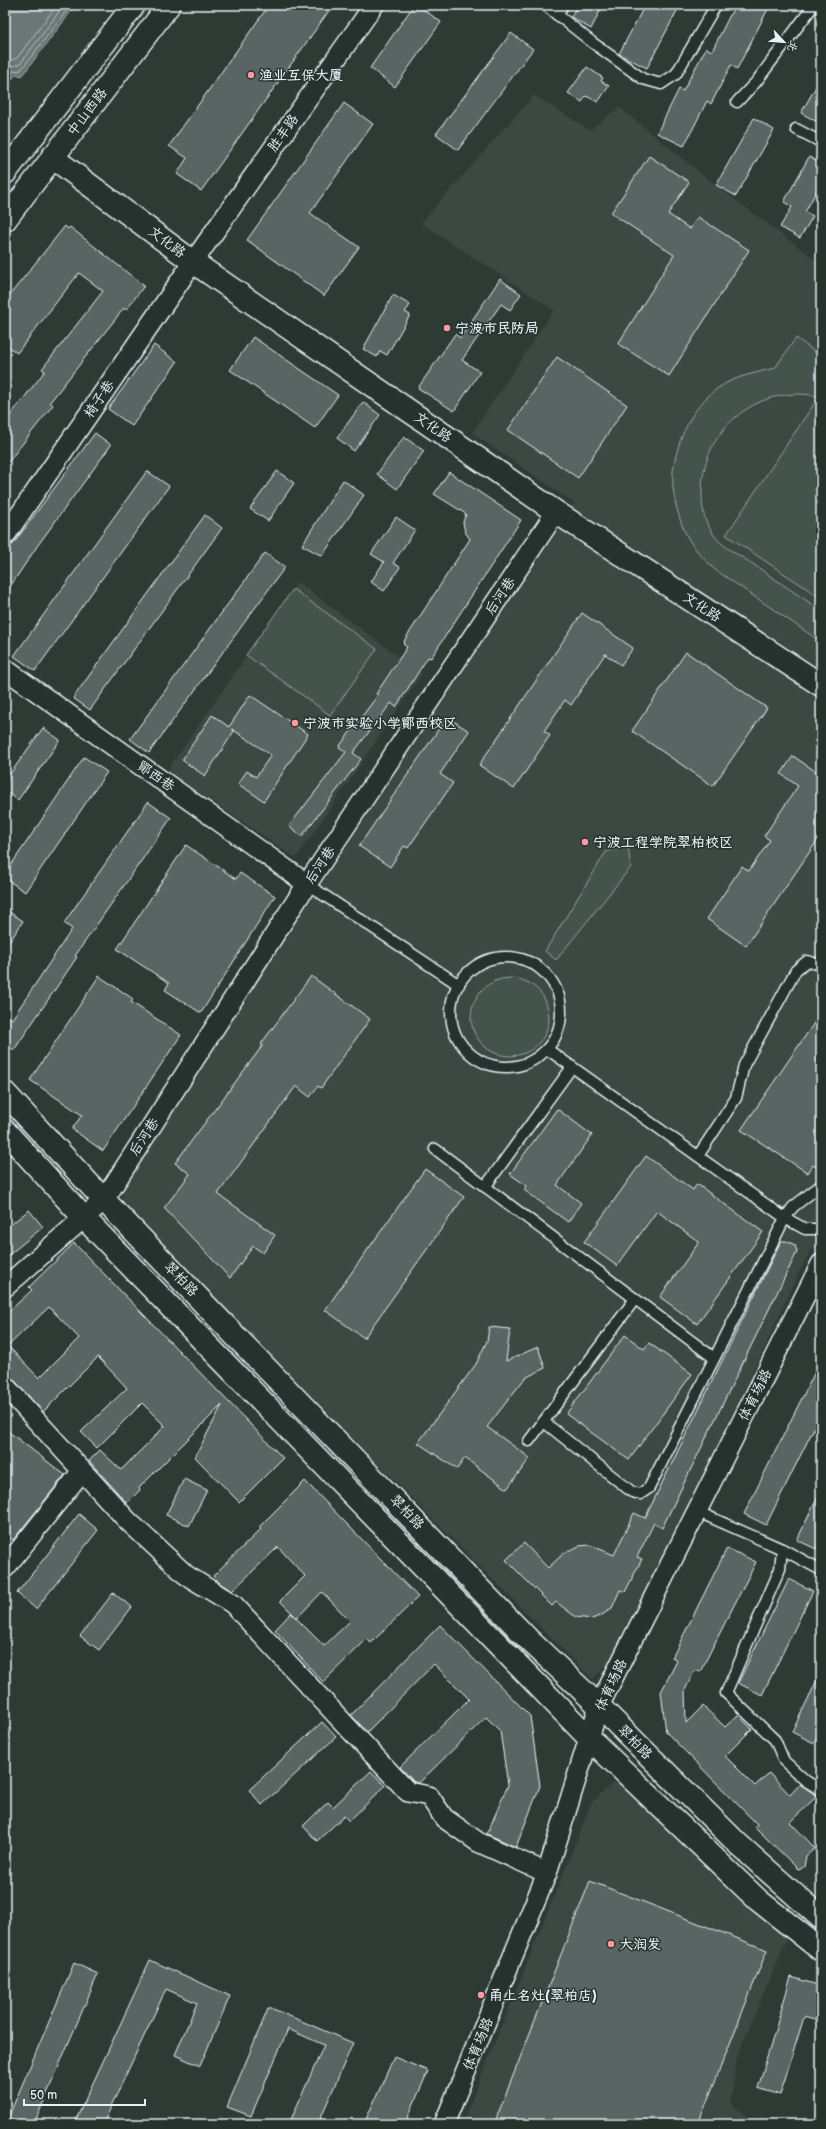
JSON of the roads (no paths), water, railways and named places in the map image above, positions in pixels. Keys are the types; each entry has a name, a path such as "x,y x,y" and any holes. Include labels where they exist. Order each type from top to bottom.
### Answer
{"main road":[{"name":"中山西路","path":"5,173 134,5"},
{"name":"中山西路","path":"5,220 169,5"},
{"name":"文化路","path":"52,158 193,262 556,512 821,686"},
{"name":"翠柏路","path":"5,1093 104,1200 528,1639 599,1706 738,1844 821,1918"},
{"name":"翠柏路","path":"5,1131 85,1219 589,1738 758,1900 821,1950"}],"street":[{"name":"胜丰路","path":"193,262 374,5"},
{"name":"椅子巷","path":"5,536 193,262"},
{"name":"后河巷","path":"5,1287 85,1219 104,1200 307,884 556,512"},
{"name":"鄮西巷","path":"5,669 307,884"},
{"name":"体育场路","path":"444,2124 547,1873 599,1706 821,1264"},
{"path":"5,1386 127,1520 186,1575 233,1604 408,1792 429,1796 444,1818 478,1842 547,1873"},
{"path":"8,1558 82,1471"}],"lane":[{"path":"545,5 593,43 643,79 662,84 676,74 716,5"},
{"path":"557,14 563,5"},
{"path":"737,102 756,82 814,5"},
{"path":"796,130 821,142"},
{"path":"307,884 459,985"},
{"path":"515,958 536,966 552,982 560,1002 560,1025 556,1036 547,1049 533,1060 512,1067 490,1065 470,1054 457,1036 453,1024 453,1001 459,985 471,970 492,959 515,958"},
{"path":"698,1156 736,1098 744,1065 796,970 807,961 821,965"},
{"path":"547,1049 785,1218 805,1228 821,1229"},
{"path":"485,1187 572,1068"},
{"path":"435,1149 714,1358"},
{"path":"544,1422 632,1492 640,1494 649,1488 785,1218 793,1206 821,1185"},
{"path":"529,1441 635,1299"},
{"path":"696,1511 782,1549 821,1570"},
{"path":"782,1549 780,1569 726,1694 775,1740 784,1760 806,1781 821,1790"}],"water":[{"path":"5,5 76,5 22,76 16,74 5,88"}],"place":[{"name":"渔业互保大厦","path":"251,75"},
{"name":"宁波市民防局","path":"447,328"},
{"name":"宁波市实验小学鄮西校区","path":"295,723"},
{"name":"宁波工程学院翠柏校区","path":"585,842"},
{"name":"大润发","path":"611,1944"},
{"name":"甬上名灶(翠柏店)","path":"481,1995"}]}
